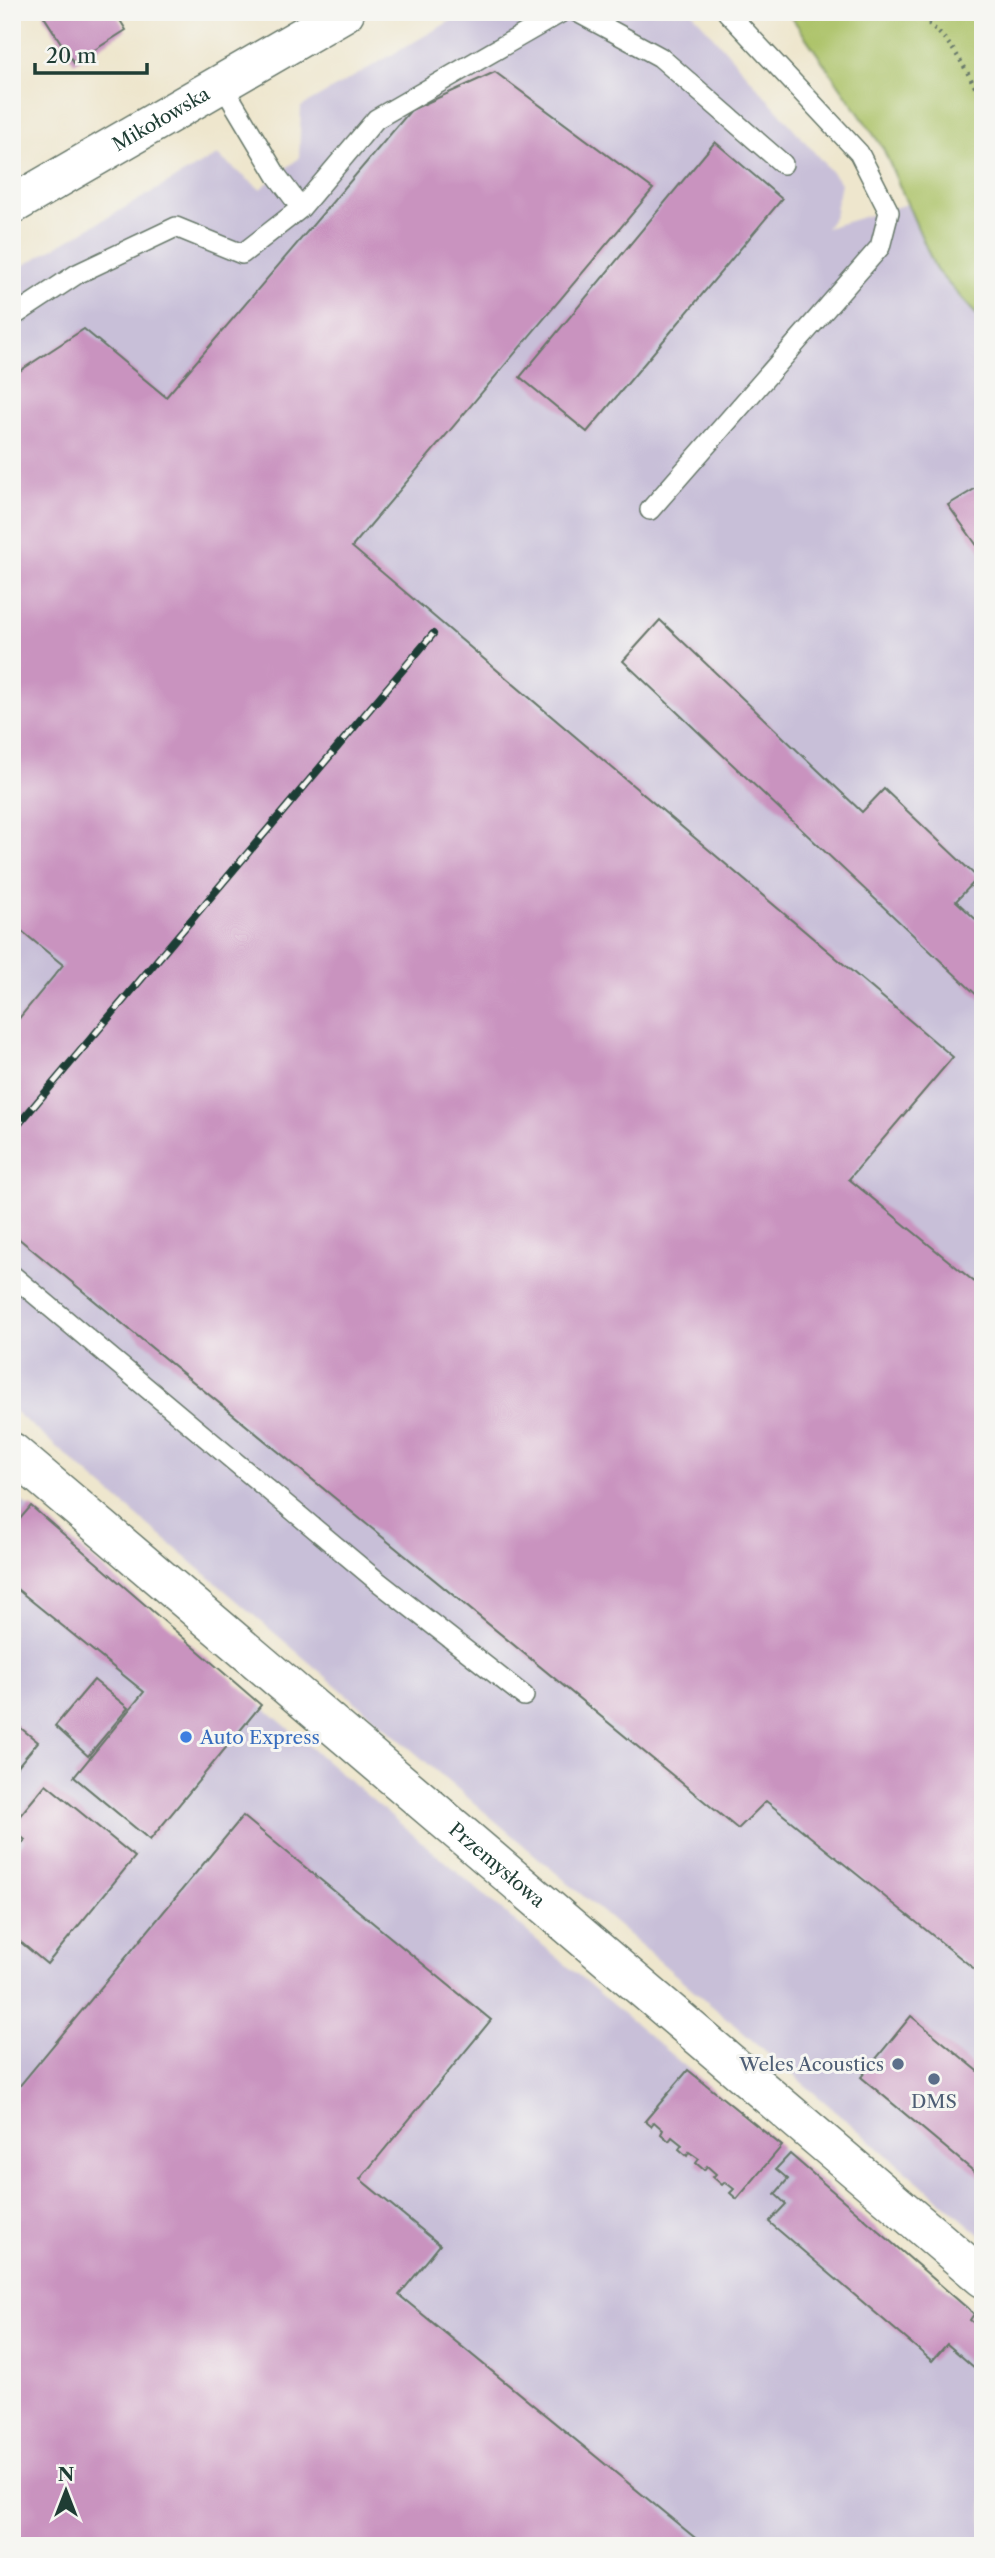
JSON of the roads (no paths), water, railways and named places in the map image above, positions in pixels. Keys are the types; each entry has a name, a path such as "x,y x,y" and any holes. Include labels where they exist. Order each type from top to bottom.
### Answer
{"street":[{"name":"Mikołowska","path":"12,205 222,84 335,15"},
{"name":"Przemysłowa","path":"12,1452 983,2278"}],"lane":[{"path":"12,317 77,274 177,227 242,254 301,208 376,119 562,12"},
{"path":"577,12 660,57 783,164"},
{"path":"650,510 880,247 889,212 859,153 727,12"},
{"path":"222,84 277,176 301,208"},
{"path":"12,1275 376,1580 524,1696"}],"railway":[{"path":"12,1132 433,634"}],"place":[{"name":"Auto Express","path":"186,1737"},
{"name":"Weles Acoustics","path":"898,2064"},
{"name":"DMS","path":"934,2079"}]}
